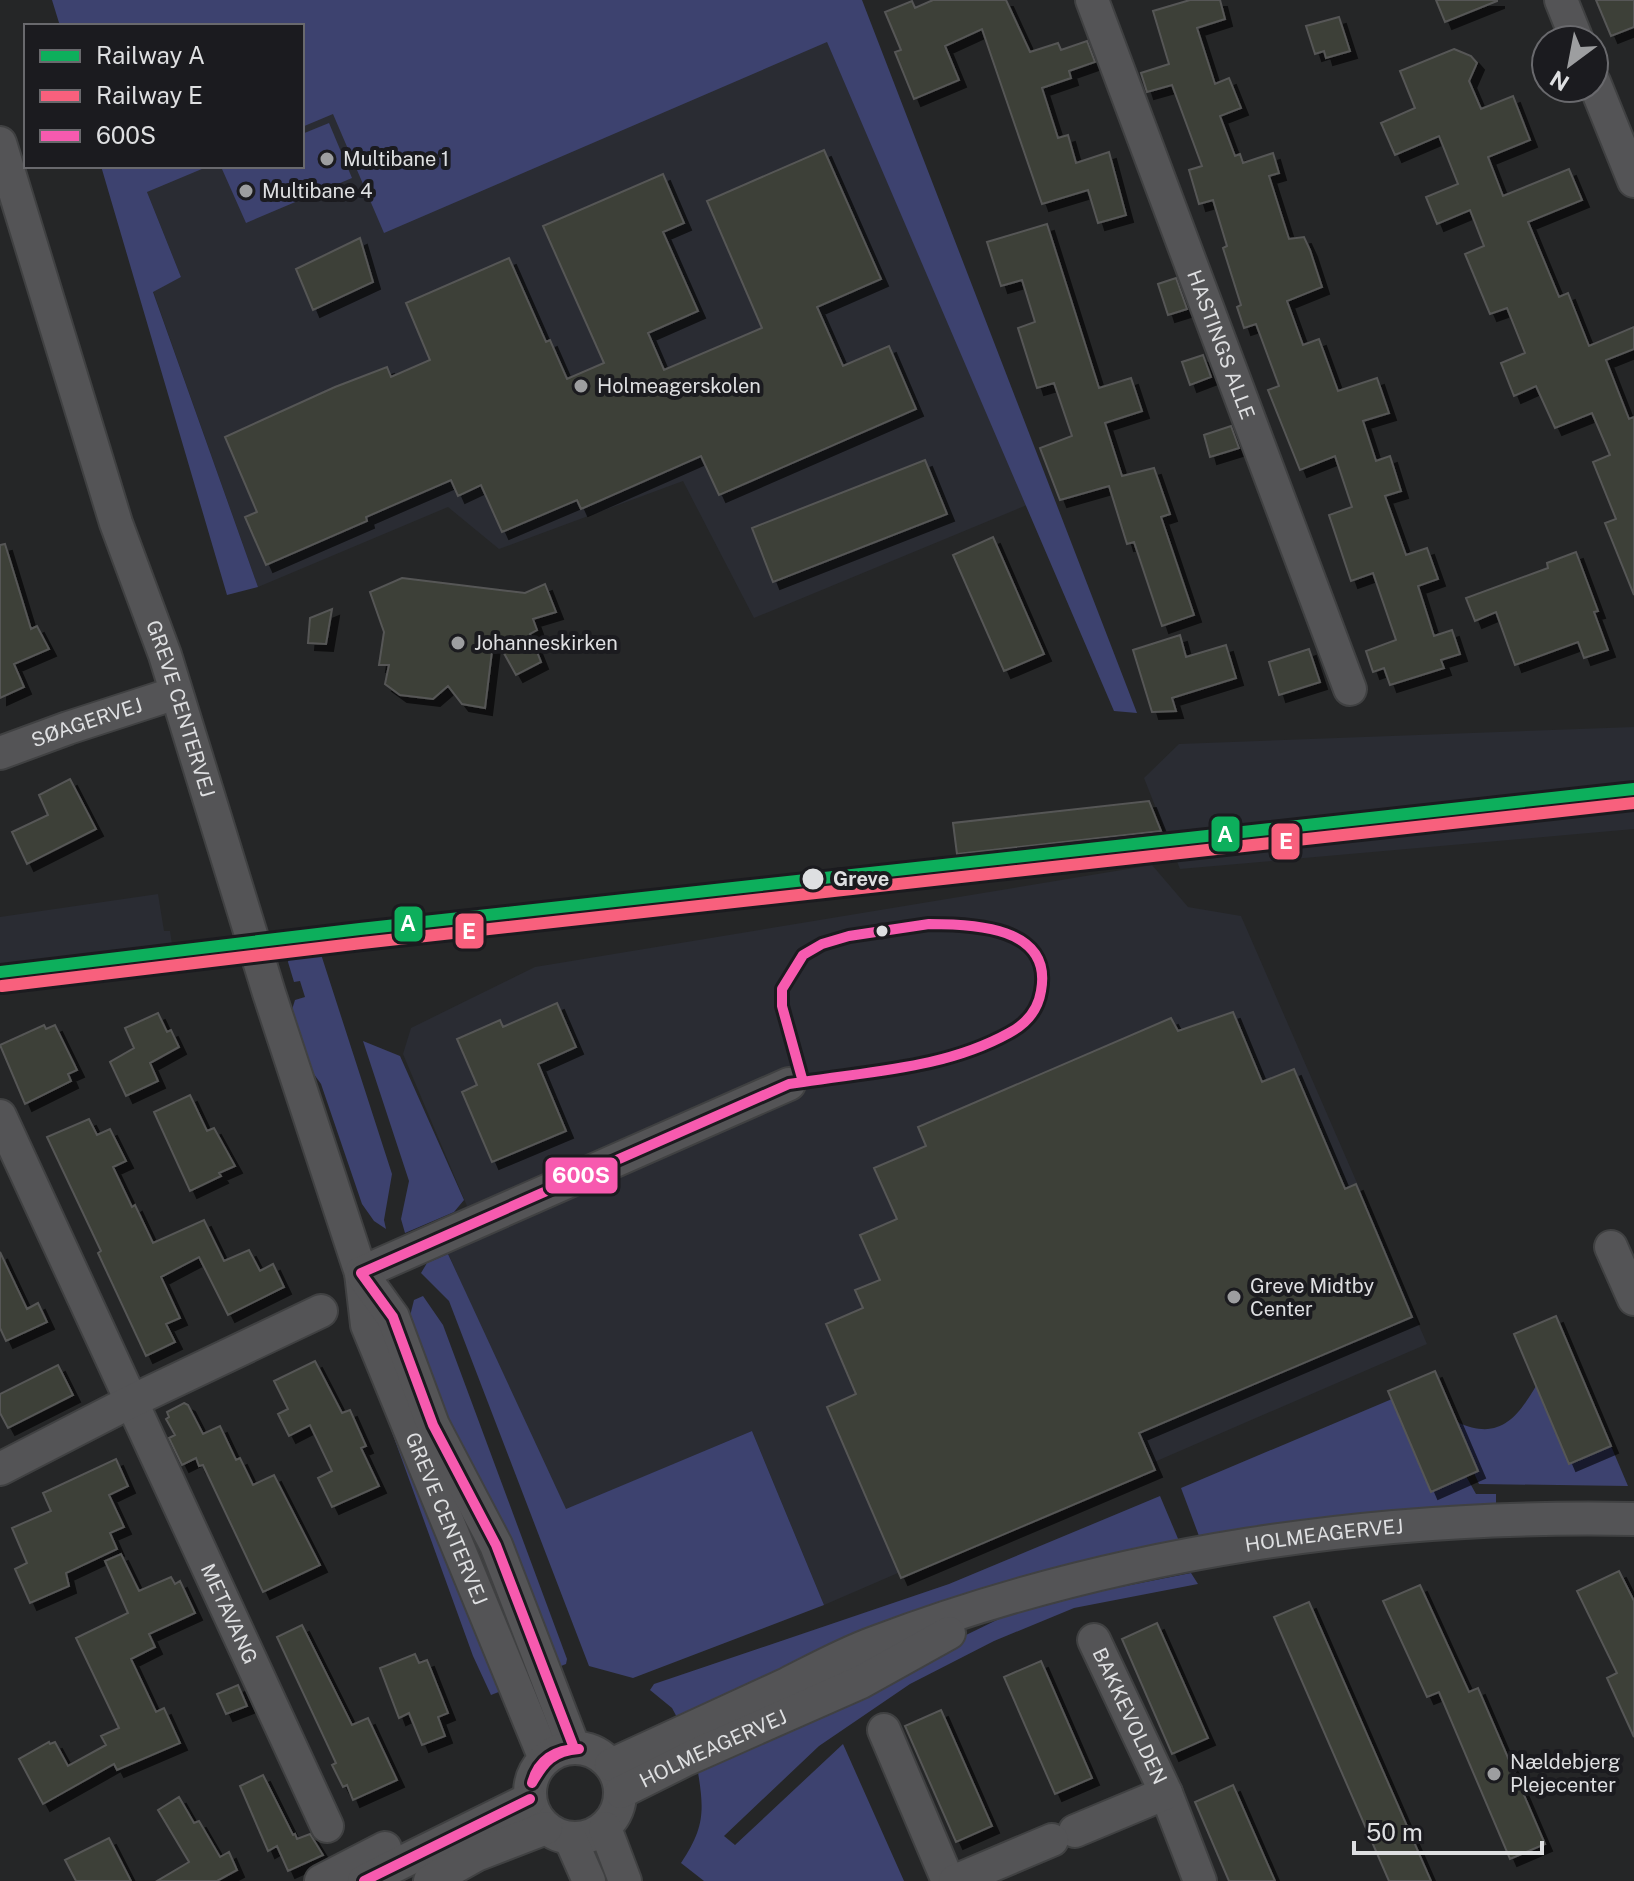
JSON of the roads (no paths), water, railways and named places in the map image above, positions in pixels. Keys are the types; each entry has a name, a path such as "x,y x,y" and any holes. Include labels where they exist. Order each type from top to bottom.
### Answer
{"street":[{"name":"HASTINGS ALLE","path":"1092,0 1350,689"},
{"path":"1561,0 1571,24"},
{"path":"1603,104 1634,181"},
{"name":"GREVE CENTERVEJ","path":"0,143 116,523 165,655 269,993 361,1273 393,1317 433,1425 496,1545 559,1754"},
{"name":"SØAGERVEJ","path":"0,753 176,693"},
{"path":"361,1273 789,1084"},
{"name":"METAVANG","path":"0,1116 327,1826"},
{"path":"1611,1247 1634,1299"},
{"path":"0,1469 130,1402 321,1311"},
{"name":"HOLMEAGERVEJ","path":"616,1779 873,1643 1019,1595 1237,1545 1410,1525 1634,1519"},
{"name":"BAKKEVOLDEN","path":"1094,1640 1166,1793 1200,1881"},
{"path":"884,1730 948,1881"},
{"path":"430,1881 476,1855 558,1833 594,1835 605,1828 619,1805 616,1779 600,1755 588,1749 559,1754 536,1771 530,1799 535,1815 558,1833 589,1881"},
{"name":"BAKKEVOLDEN","path":"955,1881 1166,1793"},
{"path":"364,1881 530,1799"},
{"path":"321,1881 445,1817"},
{"path":"605,1828 625,1881"}],"rail line":[{"name":"A","path":"0,972 360,929 1634,789"},
{"name":"E","path":"2,986 362,943 1634,803"}],"place":[{"name":"Multibane 1","path":"327,159"},
{"name":"Multibane 4","path":"246,191"},
{"name":"Holmeagerskolen","path":"581,386"},
{"name":"Johanneskirken","path":"458,643"},
{"name":"Greve","path":"813,879"},
{"name":"Greve Midtby Center","path":"1234,1297"},
{"name":"Nældebjerg Plejecenter","path":"1494,1774"}]}
